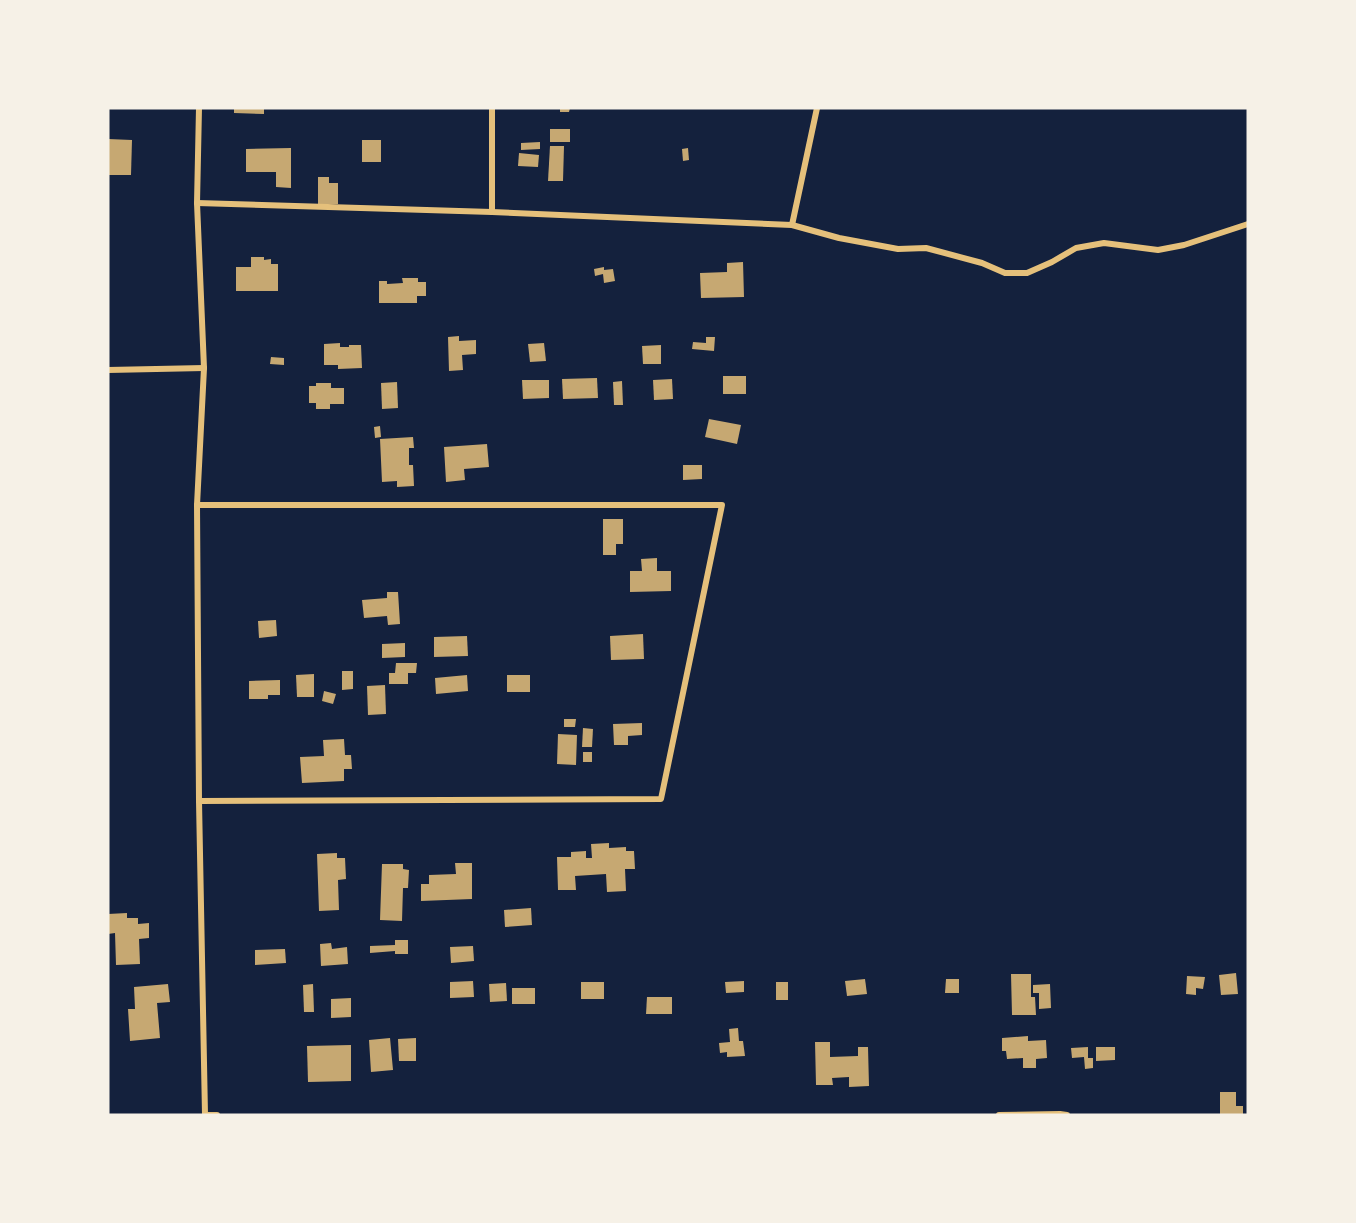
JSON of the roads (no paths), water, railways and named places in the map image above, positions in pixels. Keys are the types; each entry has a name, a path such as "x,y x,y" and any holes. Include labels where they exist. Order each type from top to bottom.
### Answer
{"street":[{"path":"198,108 197,203 204,368 197,505 199,801 205,1115 218,1115"},
{"path":"492,108 492,212"},
{"path":"792,225 817,108"},
{"path":"197,203 492,212 792,225 839,238 898,249 926,248 982,263 1005,273 1027,273 1076,248 1104,243 1158,250 1184,245 1248,224"},
{"path":"108,370 204,368"},
{"path":"197,505 722,505 661,799 199,801"},
{"path":"999,1115 1067,1115"}]}
